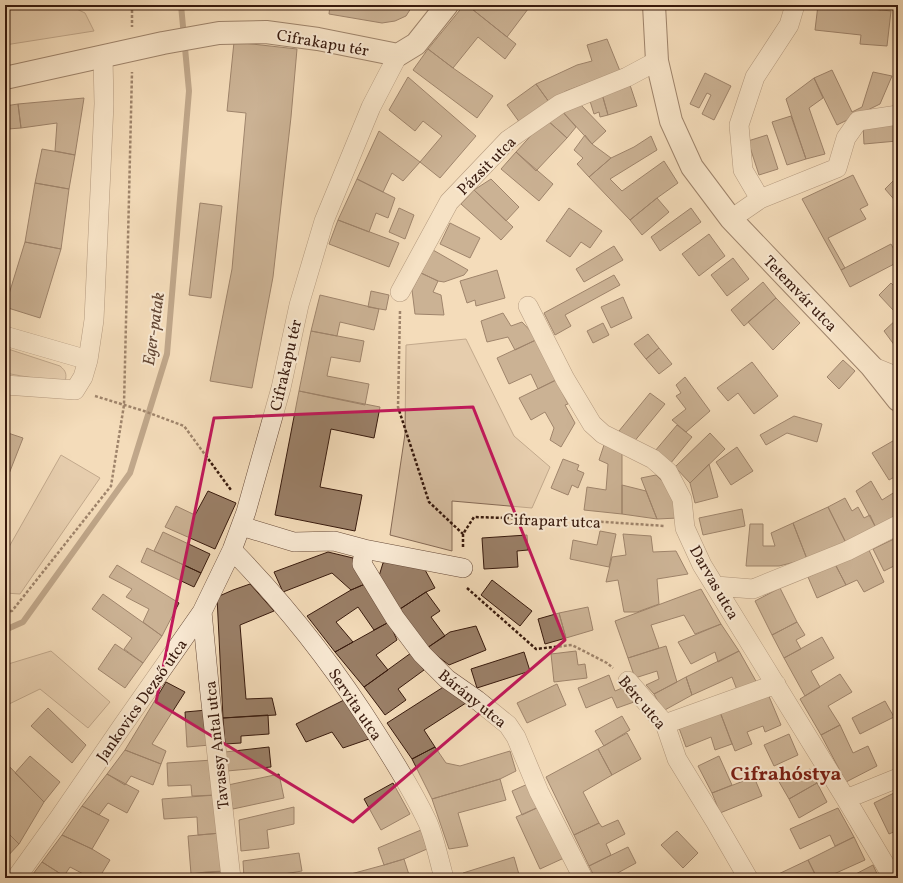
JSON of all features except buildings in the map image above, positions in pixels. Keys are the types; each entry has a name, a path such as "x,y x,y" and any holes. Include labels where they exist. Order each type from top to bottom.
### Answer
{"main road":[{"path":"398,55 416,44 447,5"},
{"name":"Tetemvár utca","path":"654,5 657,61 671,121 692,167 731,219 871,366 898,400"},
{"name":"Cifrakapu tér","path":"5,78 163,43 219,33 266,32 318,39 398,55"}],"street":[{"path":"760,199 743,170 739,125 755,77 789,25 794,5"},
{"name":"Cifrakapu tér","path":"244,519 281,388 300,305 324,221 371,107 398,55"},
{"path":"5,385 74,390 83,377 88,360 94,312 104,104 103,57"},
{"name":"Pázsit utca","path":"400,292 449,202 508,140 560,104 627,77 657,61"},
{"path":"731,219 760,199 836,168 846,138 858,121 898,115"},
{"name":"Darvas utca","path":"528,306 565,379 592,424 603,434 653,459 668,472 682,499 685,528 702,565 893,878"},
{"path":"5,336 88,360"},
{"name":"Tetemvár utca","path":"871,366 898,377"},
{"path":"244,519 294,542 334,541 364,549 463,568"},
{"name":"Jankovics Dezső utca","path":"16,878 202,612 232,550 244,519"},
{"path":"716,586 753,589 847,551 898,525"},
{"name":"Bárány utca","path":"364,549 362,564 395,618 422,654 447,679 477,700 508,725 516,737 539,792 584,878"},
{"name":"Servita utca","path":"232,550 264,582 312,641 355,700 400,771 428,824 444,878"},
{"name":"Tavassy Antal utca","path":"202,612 231,878"},
{"name":"Bérc utca","path":"628,681 665,724 677,759 748,878"},
{"path":"665,724 776,684"},
{"path":"846,799 898,778"}],"path":[{"path":"5,611 12,612 111,486 124,405 132,50"},
{"path":"400,292 398,407 429,502 463,534 463,568"},
{"path":"74,390 144,411 184,426 244,519"},
{"name":"Cifrapart utca","path":"463,534 474,517 575,520 685,528"},
{"name":"Bérc utca","path":"463,568 468,589 536,649 572,645 607,663 628,681"}],"highlighted area":[{"path":"473,407 565,640 353,822 156,702 214,418"}],"shaded area":[{"path":"5,5 68,5 85,13 94,31 5,45"},
{"path":"466,339 514,436 550,467 532,508 452,501 452,551 390,535 405,434 406,345"},
{"path":"5,348 60,366 66,373 65,382 55,382 5,373"},
{"path":"61,455 100,478 20,594 5,593 5,554"},
{"path":"51,651 110,702 88,728 40,689 5,706 5,665"}],"waterway":[{"name":"Eger-patak","path":"5,630 23,622 130,473 167,354 189,91 181,5"}],"district":[{"name":"Cifrahóstya","path":"786,773"}]}
